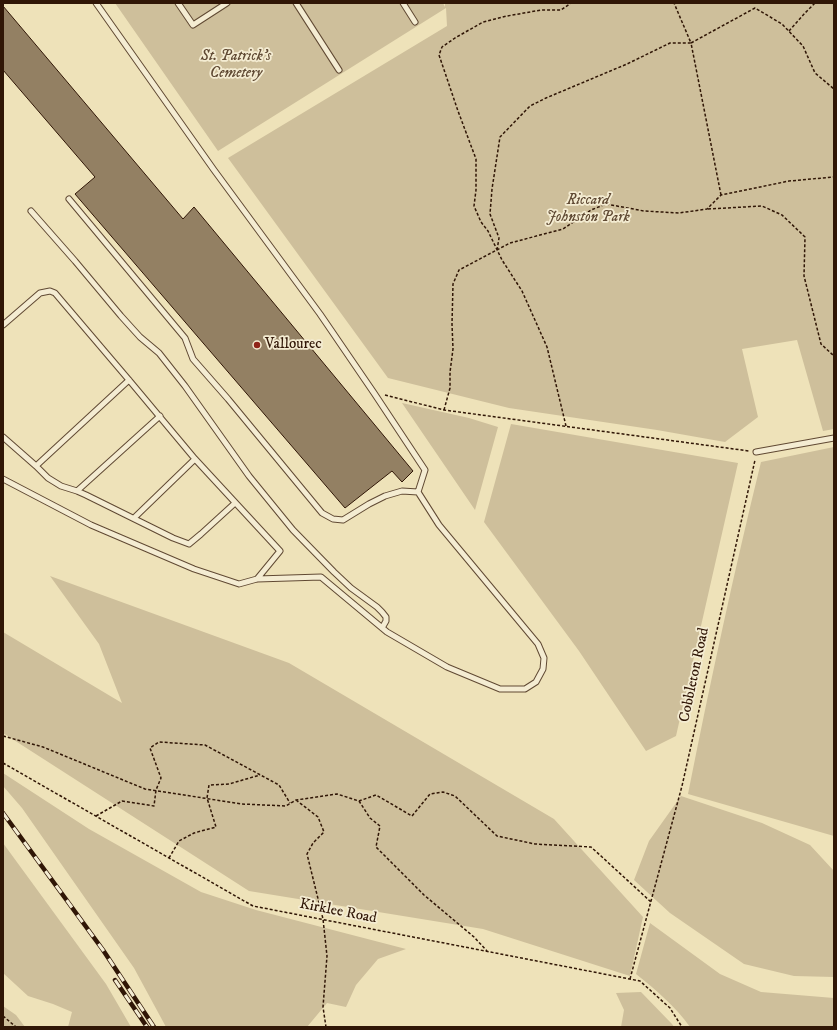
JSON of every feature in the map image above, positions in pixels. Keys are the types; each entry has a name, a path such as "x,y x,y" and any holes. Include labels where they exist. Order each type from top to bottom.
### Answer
{"lane":[{"path":"96,3 214,170 320,314 425,470 418,492"},
{"path":"178,3 193,25 227,3"},
{"path":"296,3 339,70"},
{"path":"403,3 415,22"},
{"path":"69,199 185,338 193,359 322,513 333,519 343,520 368,504 385,496 402,491 418,492"},
{"path":"31,211 121,316 140,337 159,353 185,386 254,482 293,530 351,588 382,612 386,617 386,621 382,628"},
{"path":"3,325 40,293 50,291 55,293 195,459 280,551 257,580"},
{"path":"36,466 129,380"},
{"path":"77,491 160,416"},
{"path":"3,437 48,478 173,538 189,544 235,503"},
{"path":"756,452 834,438"},
{"path":"134,518 195,459"},
{"path":"3,479 91,524 194,569 239,584 257,580 321,576 387,632 447,667 500,689 525,689 536,682 543,669 544,658 538,644 440,525 418,492"}],"path":[{"path":"566,426 547,347 522,291 497,250 488,231 481,222 474,206 476,190 476,159 439,55 442,47 483,22 541,10 562,10 571,3"},
{"path":"674,3 691,43 721,195"},
{"path":"789,31 815,3"},
{"path":"497,250 499,238 490,214 492,189 500,137 530,106 546,98 627,64 670,43 691,43 755,8 782,24 789,31 803,46 815,73 834,89"},
{"path":"708,209 721,195 789,182 834,177"},
{"path":"444,410 450,388 450,372 453,349 453,284 459,270 510,243 563,229 591,210 606,204 644,211 679,213 708,209 762,206 782,215 805,237 804,276 821,344 834,356"},
{"path":"374,393 444,410 756,452"},
{"name":"Cobbleton Road","path":"630,979 682,786 756,452"},
{"path":"3,736 43,747 145,789 242,804 286,806 296,800 337,794 359,801 376,795 412,816 430,794 443,792 455,796 497,836 535,844 591,847 651,902"},
{"path":"96,816 122,801 154,806 156,790 161,778 150,748 159,742 205,745 278,785 290,803"},
{"name":"Kirklee Road","path":"3,763 253,906 640,981 670,1008 682,1027"},
{"path":"169,858 179,841 194,833 216,827 206,798 209,785 229,784 260,775"},
{"path":"296,800 318,817 324,832 313,843 307,854 322,919 327,956 323,1006 326,1027"},
{"path":"359,801 370,818 380,826 376,847 424,896 474,938 487,951"},
{"path":"3,1016 16,1027"}],"green space":[{"name":"Riccard Johnston Park","path":"115,3 443,3 445,7 445,3 834,3 834,429 823,431 797,340 742,349 758,417 725,442 657,430 509,408 388,378 228,158 447,26 446,8 218,151"},
{"path":"402,403 469,418 498,427 475,510"},
{"path":"511,424 738,463 676,736 646,751 579,651 484,522"},
{"path":"834,447 834,836 688,794 741,545 761,462"},
{"path":"50,576 289,663 554,819 643,917 630,976 483,929 249,891 3,733 3,632 122,703 99,644"},
{"path":"3,773 89,829 201,892 256,910 406,949 378,959 356,985 346,1007 327,1003 307,1027 166,1027 134,968 22,808 3,786"},
{"path":"681,796 762,823 810,845 834,871 834,977 794,976 744,964 670,913 634,880 649,841"},
{"path":"3,843 106,984 131,1027 68,1027 72,1012 28,996 3,973"},
{"path":"650,923 720,974 761,992 834,998 834,1027 690,1027 672,1005 636,974"},
{"path":"641,992 674,1027 621,1027 624,1010 616,993"},
{"path":"3,1006 16,1015 25,1027 3,1027"}],"building":[{"name":"Vallourec","path":"3,6 183,219 194,207 413,471 402,482 392,471 345,508 75,194 95,177 3,70"}],"railway":[{"path":"3,813 103,950 154,1027"},
{"path":"115,980 147,1027"}],"place":[{"name":"Vallourec","path":"257,345"}],"park label":[{"name":"St. Patrick's Cemetery","path":"236,66"}]}
